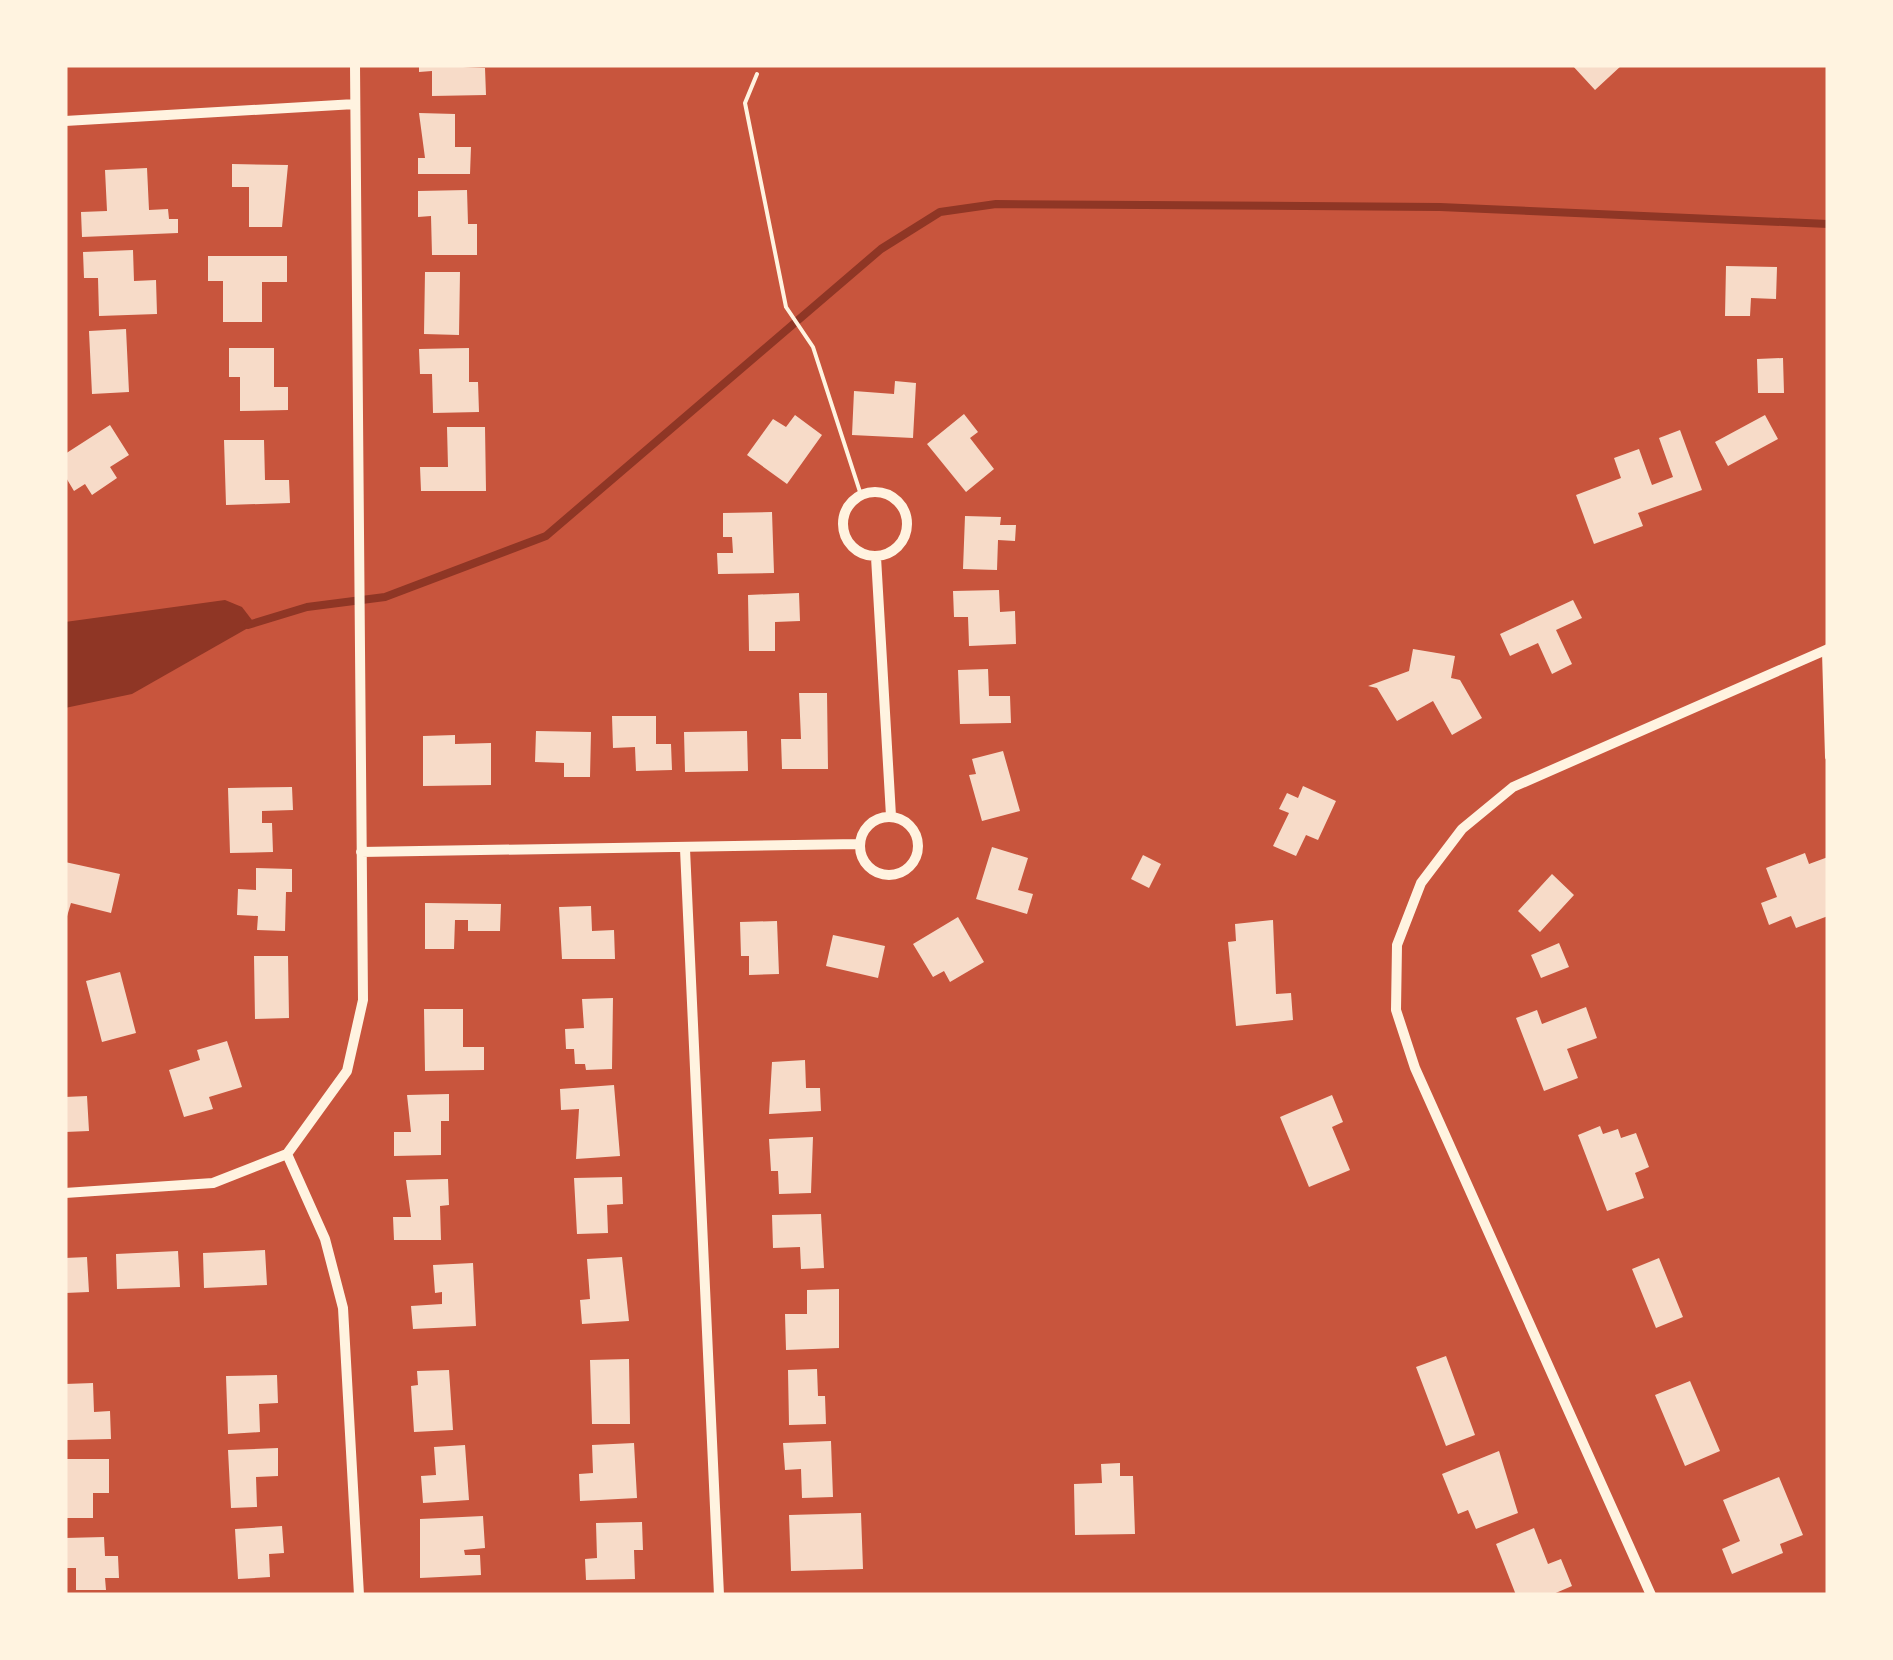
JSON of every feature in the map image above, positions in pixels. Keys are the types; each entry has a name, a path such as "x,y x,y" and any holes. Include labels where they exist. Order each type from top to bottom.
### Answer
{"street":[{"path":"65,1193 213,1183 287,1154 335,1092 360,1029 355,65"},
{"path":"65,121 355,104"},
{"path":"886,494 897,500 908,524 899,547 876,557 863,555 845,538 844,513 861,495 886,494"},
{"path":"876,557 890,816"},
{"path":"1652,1595 1402,1033 1394,969 1410,902 1456,836 1513,788 1826,650"},
{"path":"890,816 911,826 917,836 918,848 908,868 898,874 876,872 860,856 859,844 869,824 890,816"},
{"path":"361,852 859,844"},
{"path":"685,849 719,1595"},
{"path":"287,1154 324,1239 343,1308 359,1595"}],"lane":[{"path":"1826,650 1828,757"}],"path":[{"path":"757,74 745,104 786,307 813,348 861,495"}],"shaded area":[{"path":"225,600 242,607 255,624 132,694 65,708 65,622"}],"building":[{"path":"419,65 485,68 486,95 432,96 432,71 419,72"},
{"path":"1572,65 1622,65 1595,90"},
{"path":"419,113 455,114 455,147 471,147 470,174 418,174 418,158 425,158"},
{"path":"232,164 288,165 282,227 249,227 249,187 232,187"},
{"path":"147,168 149,210 168,209 169,219 178,219 178,233 82,237 81,212 107,211 105,170"},
{"path":"467,190 468,224 477,224 477,255 432,255 431,216 418,217 418,191"},
{"path":"133,250 134,281 156,280 157,314 99,316 98,278 84,278 83,252"},
{"path":"208,256 287,256 287,282 262,282 262,322 223,322 223,281 208,281"},
{"path":"1726,266 1777,267 1776,299 1751,298 1750,316 1725,316"},
{"path":"425,272 460,272 459,335 424,334"},
{"path":"126,329 129,392 92,394 89,331"},
{"path":"229,348 274,348 274,387 288,387 288,410 240,411 240,377 229,377"},
{"path":"469,348 469,382 478,382 479,412 433,413 432,374 420,374 419,349"},
{"path":"1783,358 1784,393 1758,393 1757,359"},
{"path":"895,381 916,383 913,438 852,435 854,391 894,394"},
{"path":"964,414 978,432 970,438 994,469 966,492 927,444"},
{"path":"795,415 822,435 787,484 747,455 773,419 786,427"},
{"path":"1765,415 1778,439 1728,466 1715,442"},
{"path":"110,425 129,455 110,467 117,478 92,495 85,484 74,491 65,476 65,454"},
{"path":"447,427 485,427 486,491 421,491 420,467 448,467"},
{"path":"1680,430 1702,490 1638,513 1643,526 1594,544 1576,495 1621,478 1614,458 1639,449 1652,485 1673,477 1659,438"},
{"path":"224,440 264,440 265,480 289,480 290,503 226,505"},
{"path":"772,512 774,573 718,574 717,553 733,553 732,537 723,537 723,513"},
{"path":"965,516 1001,517 1000,525 1016,525 1015,541 998,540 997,570 963,569"},
{"path":"999,590 1000,612 1015,611 1016,644 969,646 968,617 954,617 953,591"},
{"path":"799,593 800,621 775,622 775,651 749,651 748,595"},
{"path":"1573,600 1582,618 1556,630 1572,664 1552,674 1538,643 1510,656 1500,634"},
{"path":"1413,649 1455,656 1451,678 1460,680 1482,718 1452,735 1433,701 1397,721 1377,688 1368,686 1409,671"},
{"path":"988,669 989,696 1010,696 1011,723 960,724 958,670"},
{"path":"799,693 827,693 828,769 782,769 781,739 801,739"},
{"path":"612,716 656,716 656,744 671,744 672,770 636,771 635,747 613,748"},
{"path":"536,731 591,732 590,777 564,777 564,763 535,762"},
{"path":"747,731 748,771 685,772 684,732"},
{"path":"455,735 455,744 491,743 491,785 423,786 423,736"},
{"path":"1003,751 1020,811 982,821 969,775 976,774 972,759"},
{"path":"1303,786 1336,801 1318,840 1306,835 1296,856 1273,846 1289,813 1279,809 1287,793 1298,798"},
{"path":"292,787 293,810 262,811 262,823 272,823 273,852 230,853 228,788"},
{"path":"992,847 1028,858 1018,890 1033,894 1027,914 976,899"},
{"path":"1805,853 1809,864 1828,857 1828,916 1796,928 1791,916 1769,925 1761,903 1777,897 1766,868"},
{"path":"1143,855 1161,864 1149,888 1131,879"},
{"path":"65,862 120,874 111,913 71,903 65,923"},
{"path":"256,868 292,869 292,892 286,892 285,931 257,930 258,916 237,915 238,889 256,890"},
{"path":"1552,874 1574,895 1540,932 1518,911"},
{"path":"425,903 501,904 500,931 468,931 468,920 455,920 454,949 425,949"},
{"path":"591,906 592,931 614,930 615,959 562,959 559,907"},
{"path":"958,917 984,962 950,982 944,971 933,977 913,944"},
{"path":"1273,920 1276,994 1291,993 1293,1020 1236,1026 1228,942 1236,941 1235,924"},
{"path":"777,921 779,974 749,975 749,956 741,956 740,922"},
{"path":"833,935 885,946 878,978 826,966"},
{"path":"1559,943 1569,967 1541,978 1531,955"},
{"path":"254,956 288,956 289,1018 255,1019"},
{"path":"120,972 136,1033 102,1042 86,981"},
{"path":"613,998 612,1069 586,1070 585,1064 575,1064 574,1049 566,1049 565,1029 584,1028 582,999"},
{"path":"1586,1007 1597,1038 1567,1049 1578,1078 1544,1091 1516,1018 1537,1010 1542,1024"},
{"path":"424,1009 463,1009 463,1047 484,1047 484,1070 425,1071"},
{"path":"227,1041 242,1087 209,1097 213,1109 184,1117 169,1070 200,1060 197,1050"},
{"path":"805,1060 806,1088 820,1088 821,1111 769,1114 772,1062"},
{"path":"614,1085 620,1156 576,1159 579,1109 561,1110 560,1089"},
{"path":"449,1094 449,1121 441,1121 441,1155 394,1156 394,1132 411,1132 407,1095"},
{"path":"1332,1095 1343,1122 1332,1127 1350,1170 1309,1187 1280,1117"},
{"path":"87,1096 89,1131 65,1132 65,1097"},
{"path":"1600,1126 1603,1134 1618,1129 1621,1138 1636,1133 1649,1167 1635,1173 1644,1198 1607,1211 1578,1135"},
{"path":"813,1137 811,1193 779,1194 778,1171 771,1171 769,1139"},
{"path":"622,1177 623,1204 607,1205 608,1233 577,1234 574,1178"},
{"path":"448,1179 449,1205 440,1206 441,1240 394,1240 393,1217 411,1217 406,1180"},
{"path":"821,1214 824,1268 801,1269 800,1247 773,1248 772,1215"},
{"path":"265,1250 267,1285 204,1288 203,1253"},
{"path":"178,1251 180,1287 117,1289 116,1254"},
{"path":"87,1257 89,1292 65,1293 65,1258"},
{"path":"622,1257 629,1321 582,1324 580,1300 590,1299 587,1259"},
{"path":"1659,1258 1683,1317 1656,1328 1632,1269"},
{"path":"473,1263 476,1326 413,1329 411,1306 442,1304 442,1292 435,1293 433,1265"},
{"path":"839,1289 839,1348 786,1350 785,1314 807,1314 807,1290"},
{"path":"1446,1356 1475,1435 1446,1446 1416,1367"},
{"path":"629,1359 630,1424 592,1424 590,1360"},
{"path":"817,1369 818,1396 825,1396 826,1424 789,1425 788,1370"},
{"path":"449,1370 453,1430 414,1432 411,1386 418,1385 417,1371"},
{"path":"277,1375 278,1403 259,1404 260,1432 228,1434 226,1376"},
{"path":"1690,1381 1720,1451 1685,1466 1655,1395"},
{"path":"93,1383 94,1412 110,1411 111,1439 67,1440 65,1384"},
{"path":"831,1441 833,1497 802,1498 801,1469 785,1470 783,1443"},
{"path":"634,1443 637,1498 580,1501 579,1474 593,1473 592,1445"},
{"path":"465,1445 469,1500 423,1503 421,1476 436,1475 434,1447"},
{"path":"278,1448 278,1476 256,1477 257,1507 231,1508 228,1450"},
{"path":"1499,1451 1518,1513 1476,1529 1468,1510 1458,1514 1442,1474"},
{"path":"65,1459 109,1459 109,1493 93,1493 93,1518 65,1518"},
{"path":"1120,1463 1120,1476 1133,1476 1135,1534 1075,1535 1074,1484 1102,1483 1101,1464"},
{"path":"1779,1477 1803,1535 1780,1544 1783,1553 1732,1574 1722,1549 1740,1541 1723,1500"},
{"path":"861,1513 863,1569 791,1571 789,1515"},
{"path":"483,1516 485,1548 464,1550 465,1555 480,1555 481,1575 420,1578 420,1519"},
{"path":"642,1522 643,1550 634,1550 635,1579 586,1580 585,1559 597,1558 596,1523"},
{"path":"282,1526 284,1553 269,1554 270,1577 238,1579 235,1529"},
{"path":"1534,1528 1548,1564 1561,1559 1572,1586 1551,1595 1516,1595 1496,1544"},
{"path":"104,1537 105,1556 118,1556 119,1578 105,1578 106,1590 76,1590 76,1568 65,1568 65,1538"}],"waterway":[{"path":"248,625 307,607 385,597 546,536 881,249 940,212 996,204 1440,207 1828,224"}]}
